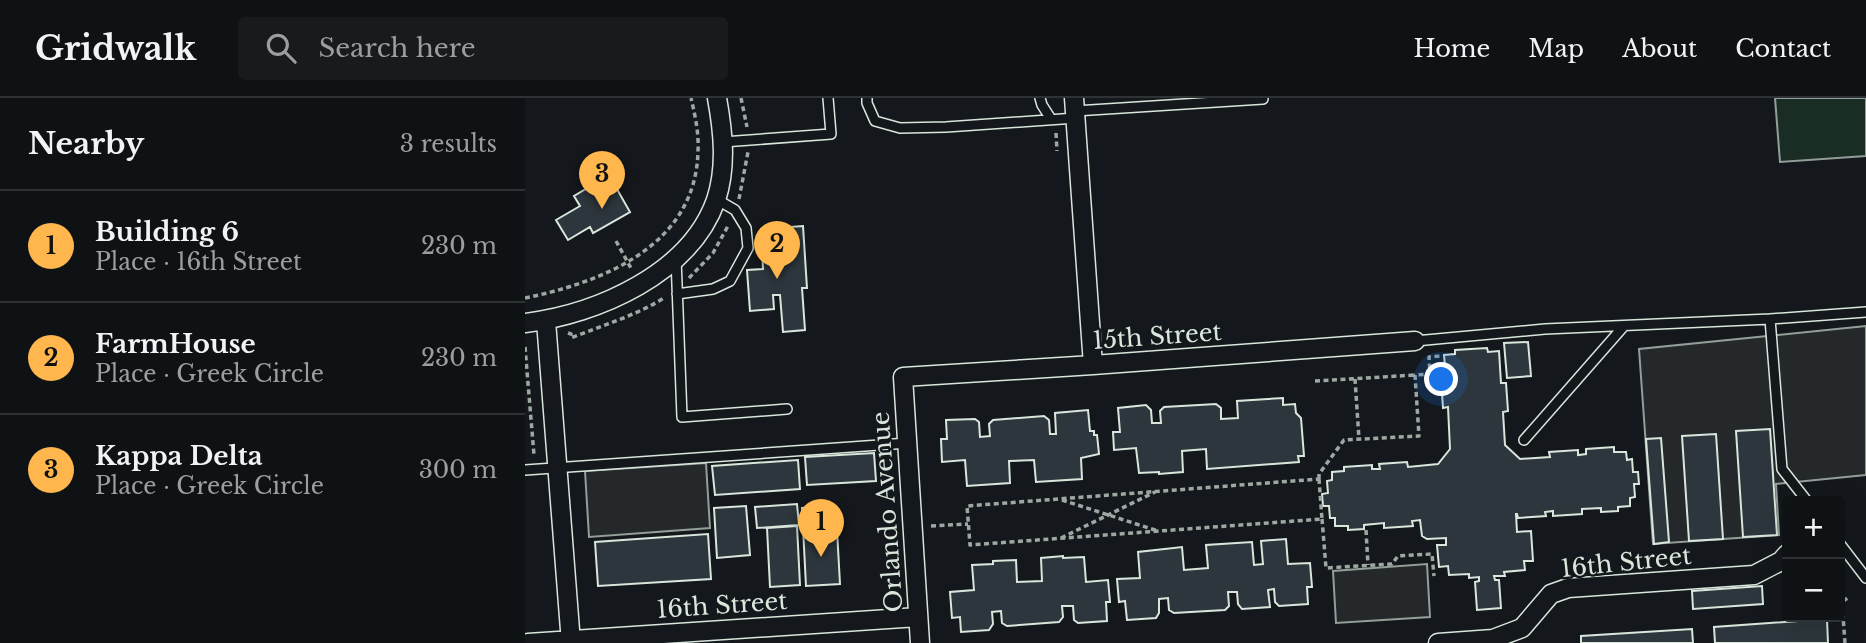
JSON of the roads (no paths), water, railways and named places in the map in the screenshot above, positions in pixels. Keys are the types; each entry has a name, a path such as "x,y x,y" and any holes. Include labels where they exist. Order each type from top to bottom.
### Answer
{"street":[{"path":"525,323 546,321 622,295 658,273 684,250 702,228 716,199 723,165 723,127 717,98"},
{"path":"1075,109 1093,365"},
{"path":"546,321 571,641"},
{"name":"15th Street","path":"903,377 1415,341"},
{"name":"Orlando Avenue","path":"903,377 920,643"},
{"name":"16th Street","path":"1438,643 1493,641 1522,628 1551,594 1568,589 1754,575 1783,559"},
{"name":"16th Street","path":"526,643 918,617"}],"lane":[{"path":"723,142 831,134 828,98"},
{"path":"867,98 876,121 900,128 1051,119 1075,109 1263,99"},
{"path":"1040,98 1051,119"},
{"path":"677,293 713,289 730,281 748,248 746,228 735,210 716,199"},
{"path":"675,257 683,417 787,409"},
{"path":"1415,341 1545,329 1866,312"},
{"path":"1770,319 1782,469 1803,496"},
{"path":"1524,440 1624,326"},
{"path":"530,469 908,443"},
{"path":"1845,551 1866,578"}],"place":[{"name":"Kappa Delta","path":"602,209"},
{"name":"FarmHouse","path":"777,279"},
{"name":"Building 6","path":"821,557"}]}
